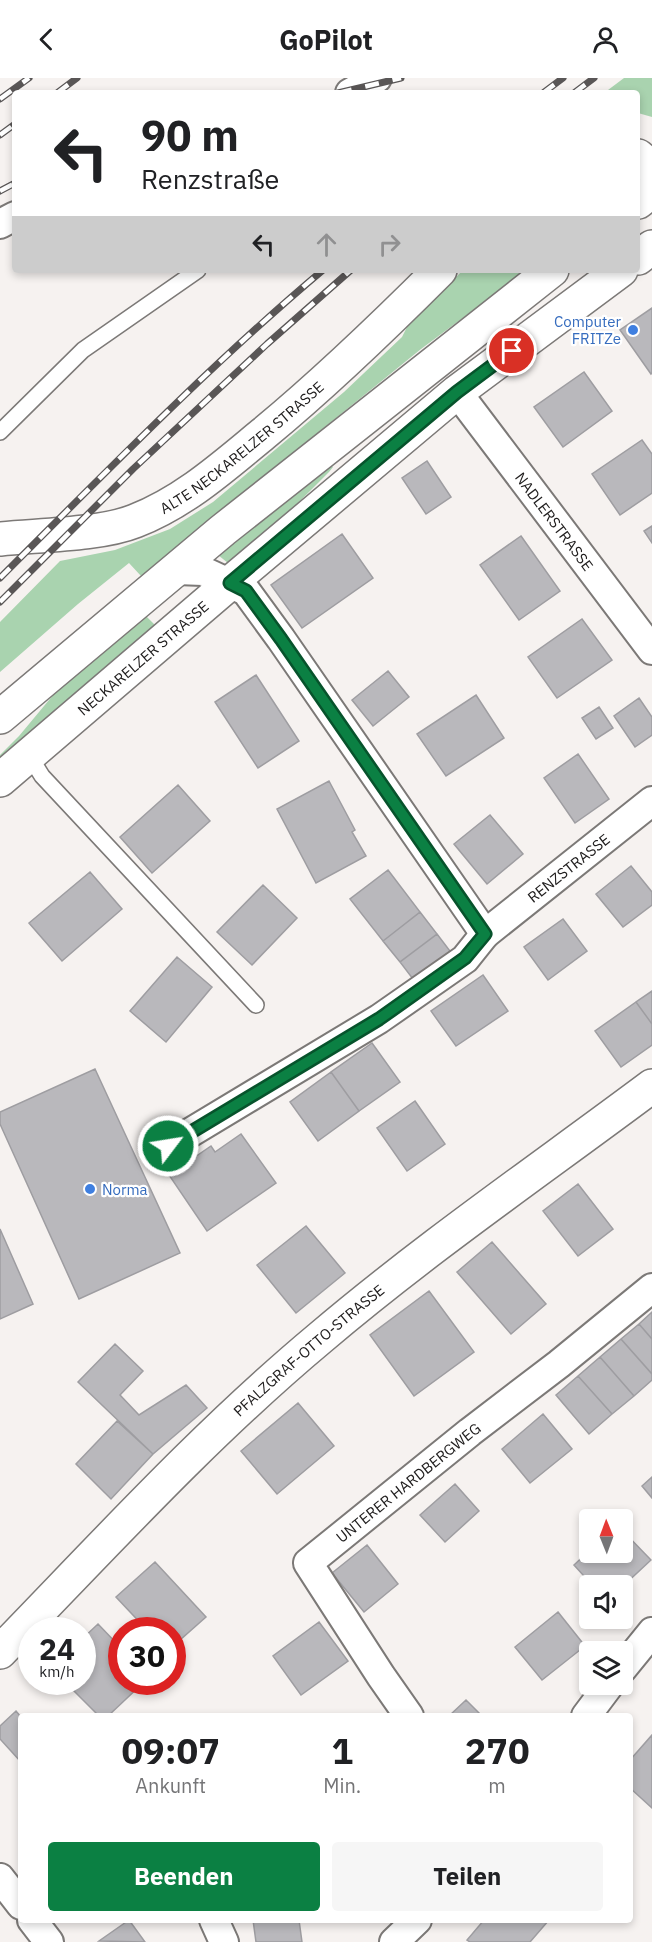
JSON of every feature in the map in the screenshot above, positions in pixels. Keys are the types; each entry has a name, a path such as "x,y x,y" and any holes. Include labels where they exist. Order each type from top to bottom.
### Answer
{"main road":[{"path":"640,158 652,168"},
{"path":"640,200 652,191"},
{"path":"640,256 652,247"},
{"name":"ALTE NECKARELZER STRASSE","path":"0,539 95,530 133,522 165,507 201,484 301,403 378,332 437,273"},
{"path":"0,717 223,530 548,273"},
{"name":"NECKARELZER STRASSE","path":"0,780 457,392 617,273"},
{"name":"PFALZGRAF-OTTO-STRASSE","path":"0,1652 193,1452 319,1338 415,1262 652,1086"}],"street":[{"name":"NADLERSTRASSE","path":"457,392 652,650"},
{"path":"177,570 203,572 246,591 485,934"},
{"name":"RENZSTRASSE","path":"168,1146 379,1019 465,958 485,934 652,801"},
{"name":"UNTERER HARDBERGWEG","path":"407,1713 308,1563 652,1288"},
{"path":"633,1655 652,1632"},
{"path":"588,1713 602,1695"},
{"path":"0,1878 18,1901"},
{"path":"34,1923 49,1942"},
{"path":"215,1923 224,1942"},
{"path":"394,1942 414,1923"}],"lane":[{"path":"0,432 83,350 194,273"},
{"path":"29,755 42,776 256,1005"}],"green space":[{"path":"624,78 652,78 652,117 640,114 640,90 608,90"},
{"path":"460,273 523,273 421,349 141,576 129,563 0,672 0,622 60,561 115,550 170,529 213,502 344,392 402,337 407,327"},
{"path":"327,461 333,467 297,504 228,563 218,555"},
{"path":"144,614 156,626 0,763 0,755 54,694"}],"building":[{"path":"652,308 652,373 651,374 620,330"},
{"path":"584,372 612,411 563,447 534,407"},
{"path":"642,440 652,454 652,493 620,515 592,474"},
{"path":"427,461 451,497 426,514 402,478"},
{"path":"652,526 652,543 644,531"},
{"path":"342,534 373,578 302,628 271,585"},
{"path":"521,536 560,591 519,620 480,565"},
{"path":"582,619 612,660 557,698 528,657"},
{"path":"388,671 409,697 373,726 352,700"},
{"path":"256,675 299,741 258,768 215,702"},
{"path":"476,695 504,738 446,776 417,734"},
{"path":"639,698 652,717 652,735 635,747 614,716"},
{"path":"599,707 613,728 596,739 582,718"},
{"path":"578,754 609,799 575,823 544,778"},
{"path":"329,781 355,830 352,832 366,856 316,883 277,809"},
{"path":"178,785 210,821 152,873 120,837"},
{"path":"490,815 523,854 487,884 454,844"},
{"path":"631,866 652,892 652,905 623,927 596,894"},
{"path":"388,870 420,912 383,941 350,899"},
{"path":"90,872 122,909 62,961 29,923"},
{"path":"263,885 297,918 252,965 217,932"},
{"path":"420,912 437,934 400,962 383,941"},
{"path":"563,919 587,951 548,980 524,947"},
{"path":"437,934 453,955 416,983 400,962"},
{"path":"177,957 212,987 166,1042 130,1011"},
{"path":"483,975 508,1011 456,1046 431,1011"},
{"path":"652,991 652,1024 636,1002"},
{"path":"636,1002 652,1024 652,1045 621,1067 595,1031"},
{"path":"372,1043 400,1082 359,1111 331,1072"},
{"name":"Norma","path":"95,1069 180,1253 79,1299 0,1124 0,1112"},
{"path":"331,1072 359,1111 318,1141 290,1102"},
{"path":"415,1101 445,1144 407,1171 377,1128"},
{"path":"241,1134 276,1183 207,1231 169,1175 211,1146 215,1152"},
{"path":"578,1184 613,1229 578,1256 543,1211"},
{"path":"306,1226 345,1273 296,1313 257,1265"},
{"path":"0,1229 33,1304 0,1319"},
{"path":"492,1242 546,1304 511,1334 457,1272"},
{"path":"429,1291 474,1352 414,1396 370,1335"},
{"path":"652,1312 652,1339 639,1324"},
{"path":"639,1324 652,1339 652,1374 621,1339"},
{"path":"621,1339 652,1374 652,1380 634,1396 600,1357"},
{"path":"115,1344 143,1371 120,1395 139,1415 186,1385 207,1408 153,1454 78,1382"},
{"path":"600,1357 634,1396 612,1414 578,1376"},
{"path":"578,1376 612,1414 589,1434 556,1395"},
{"path":"298,1403 334,1446 277,1494 241,1451"},
{"path":"543,1414 572,1449 530,1483 502,1449"},
{"path":"117,1421 153,1454 111,1499 76,1464"},
{"path":"652,1477 652,1498 642,1486"},
{"path":"455,1484 479,1511 445,1542 420,1515"},
{"path":"633,1541 651,1560 633,1577 583,1575 574,1565 579,1560 579,1563 633,1563"},
{"path":"367,1545 398,1584 364,1612 332,1573"},
{"path":"155,1562 206,1617 186,1635 186,1617 135,1617 116,1597"},
{"path":"558,1612 581,1641 579,1641 579,1651 542,1680 515,1647"},
{"path":"319,1622 348,1661 301,1695 273,1656"},
{"path":"98,1624 108,1634 108,1695 130,1695 111,1713 96,1713 78,1695 96,1695 96,1626"},
{"path":"466,1700 479,1713 452,1713"},
{"path":"16,1711 18,1713 18,1759 0,1739 0,1726"},
{"path":"652,1735 652,1808 633,1791 633,1757"},
{"path":"125,1923 131,1923 145,1942 99,1941"},
{"path":"253,1923 299,1923 302,1942 256,1942"},
{"path":"481,1923 546,1923 530,1942 470,1942 467,1940"}],"railway":[{"path":"12,90 29,78"},
{"path":"61,90 77,78"},
{"path":"351,90 401,78"},
{"path":"547,90 563,78"},
{"path":"578,90 594,78"},
{"path":"0,99 12,90"},
{"path":"0,135 12,126"},
{"path":"0,191 12,185"},
{"path":"0,578 198,382 320,273"},
{"path":"0,602 133,469 267,344 348,273"}],"place":[{"name":"Computer FRITZe","path":"633,330"},
{"name":"Norma","path":"90,1189"}],"route":[{"path":"168,1146 379,1019 465,958 485,934 281,639 246,591 230,583 457,392 512,351"}]}
